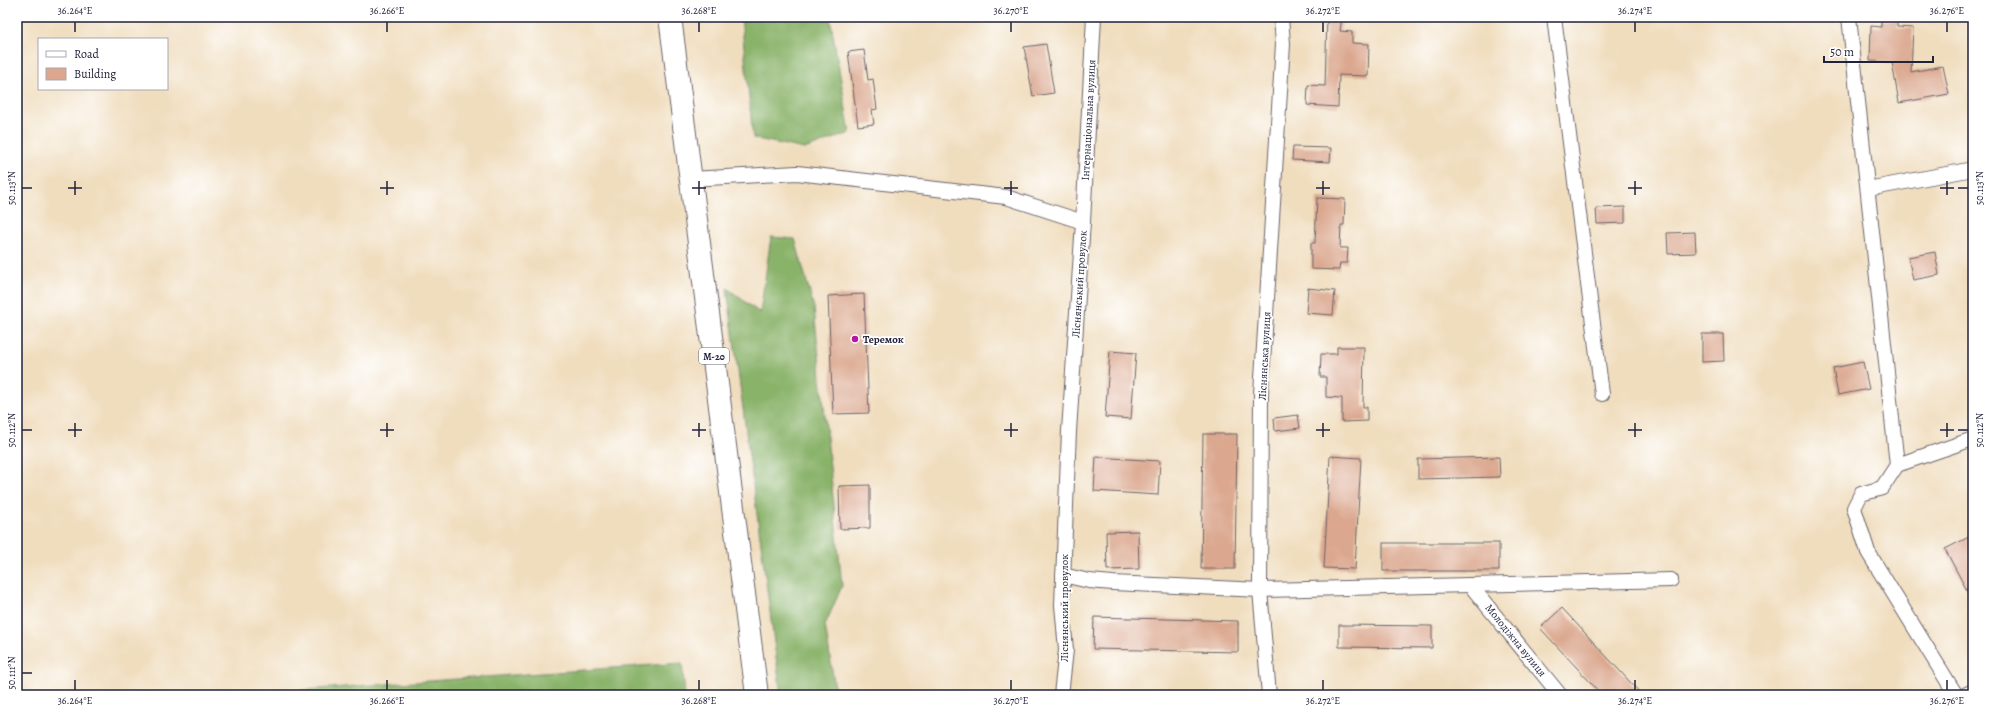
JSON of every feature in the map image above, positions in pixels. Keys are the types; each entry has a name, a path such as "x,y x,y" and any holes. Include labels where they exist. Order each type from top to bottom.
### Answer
{"highway":[{"name":"М-20","path":"670,17 757,695"}],"street":[{"name":"Інтернаціональна вулиця","path":"1083,222 1094,17"},
{"name":"Ліснянська вулиця","path":"1269,695 1260,590 1261,394 1283,44 1281,17"},
{"path":"1554,17 1602,394"},
{"path":"1849,17 1897,465"},
{"path":"1868,189 1973,169"},
{"name":"Ліснянський провулок","path":"691,179 797,174 812,175 1006,197 1083,222 1069,431 1062,605 1066,650 1061,695"},
{"path":"1956,695 1868,552 1854,508 1861,494 1882,488 1897,465 1973,439"},
{"path":"1063,575 1089,581 1113,583 1260,590 1671,580"},
{"name":"Молодіжна вулиця","path":"1471,586 1560,695"},
{"path":"1965,695 1973,691"}],"green space":[{"path":"741,17 830,17 850,133 804,149 753,138"},
{"path":"771,237 795,239 814,308 842,586 825,625 836,695 781,695 727,288 760,313"},
{"path":"682,663 685,695 232,695"}],"building":[{"path":"1327,17 1342,17 1340,31 1352,32 1352,43 1369,44 1368,76 1339,75 1338,107 1307,105 1308,85 1325,86"},
{"path":"1881,20 1897,21 1897,27 1913,28 1911,72 1943,66 1949,94 1899,103 1892,62 1870,61 1871,26 1881,27"},
{"path":"1046,44 1054,93 1033,96 1024,47"},
{"path":"864,50 868,80 873,79 877,109 872,110 874,124 858,126 848,52"},
{"path":"1293,147 1331,148 1330,162 1292,160"},
{"path":"1317,198 1345,199 1344,225 1341,225 1340,248 1348,248 1347,263 1340,263 1339,270 1311,269 1311,243 1315,243"},
{"path":"1625,207 1625,223 1597,224 1596,208"},
{"path":"1695,232 1696,253 1668,254 1667,233"},
{"path":"1935,252 1939,275 1913,280 1908,257"},
{"path":"1308,288 1335,291 1333,315 1306,313"},
{"path":"864,294 869,413 833,414 828,296"},
{"path":"1702,334 1723,334 1724,361 1702,362"},
{"path":"1337,347 1364,347 1363,407 1367,407 1367,421 1342,422 1342,398 1326,397 1326,377 1320,377 1321,354 1337,354"},
{"path":"1110,351 1136,353 1131,419 1105,417"},
{"path":"1863,362 1869,389 1838,395 1833,368"},
{"path":"1298,415 1300,428 1275,431 1274,418"},
{"path":"1203,434 1237,434 1235,569 1201,569"},
{"path":"1330,456 1361,458 1355,569 1324,568"},
{"path":"1096,457 1160,461 1158,495 1094,491"},
{"path":"1499,457 1500,477 1418,479 1418,459"},
{"path":"870,485 870,528 840,529 839,486"},
{"path":"1138,531 1139,569 1107,570 1106,532"},
{"path":"1973,535 1973,602 1945,549"},
{"path":"1383,543 1499,543 1499,571 1383,571"},
{"path":"1562,608 1642,695 1602,695 1540,628"},
{"path":"1094,617 1238,621 1238,652 1093,649"},
{"path":"1339,625 1432,626 1432,648 1339,647"}],"place":[{"name":"Теремок","path":"855,339"}]}
